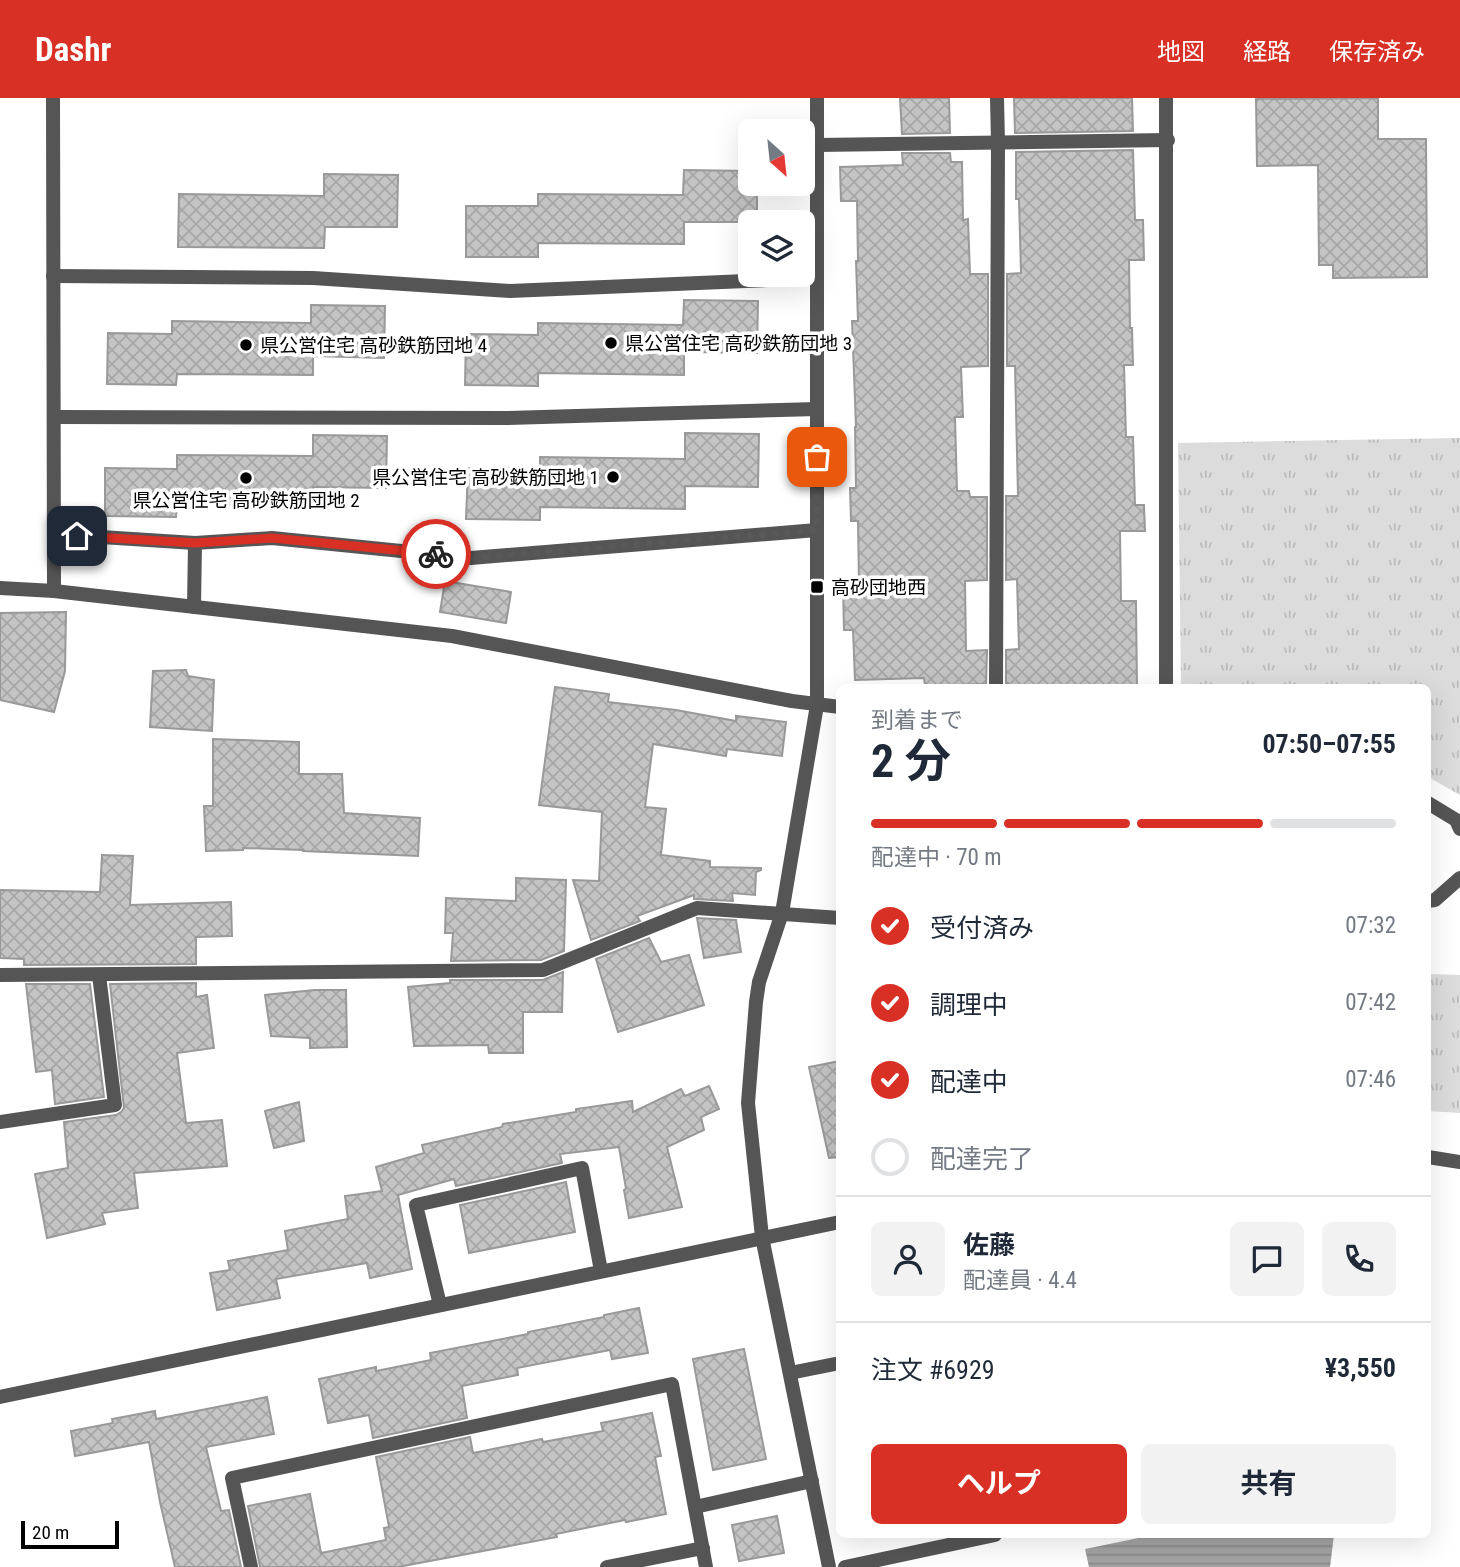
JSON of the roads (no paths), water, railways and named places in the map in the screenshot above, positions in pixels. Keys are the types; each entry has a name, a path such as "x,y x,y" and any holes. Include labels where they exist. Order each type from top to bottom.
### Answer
{"street":[{"path":"53,98 54,591"},
{"path":"817,98 817,705 782,913 758,982 748,1102 762,1237 829,1567"},
{"path":"996,684 997,98"},
{"path":"1166,684 1167,98"},
{"path":"817,145 1168,141"},
{"path":"53,276 313,278 510,291 817,278"},
{"path":"54,417 506,418 817,409"},
{"path":"54,534 195,543 272,538 471,558 817,530"},
{"path":"194,607 195,543"},
{"path":"0,588 54,591 452,636 836,707"},
{"path":"1431,805 1456,820 1460,829"},
{"path":"1431,901 1460,878"},
{"path":"0,975 543,970 696,908 836,918"},
{"path":"0,1122 116,1105 99,975"},
{"path":"1431,1158 1460,1163"},
{"path":"440,1305 416,1205 582,1168 601,1271"},
{"path":"0,1397 836,1223"},
{"path":"790,1373 836,1364"},
{"path":"251,1567 232,1478 672,1384 706,1567"},
{"path":"695,1507 812,1481"},
{"path":"845,1567 981,1538"},
{"path":"607,1567 703,1548"}],"place":[{"name":"県公営住宅 高砂鉄筋団地 3","path":"611,343"},
{"name":"県公営住宅 高砂鉄筋団地 4","path":"246,345"},
{"name":"県公営住宅 高砂鉄筋団地 1","path":"613,477"},
{"name":"県公営住宅 高砂鉄筋団地 2","path":"246,478"},
{"name":"高砂団地西","path":"817,587"}]}
